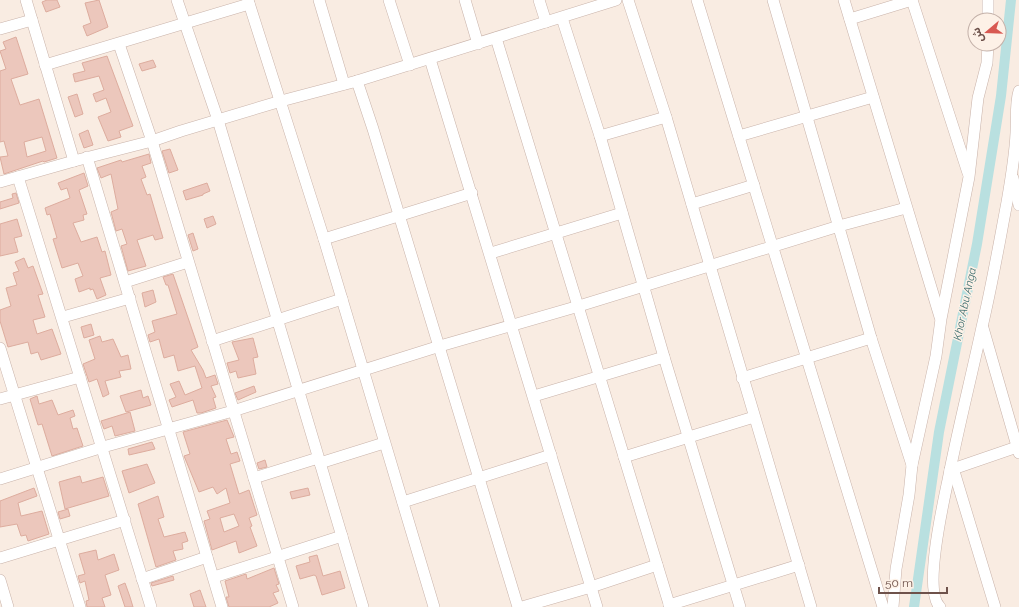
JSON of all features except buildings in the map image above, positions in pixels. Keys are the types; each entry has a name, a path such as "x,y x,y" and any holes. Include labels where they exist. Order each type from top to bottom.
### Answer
{"street":[{"path":"177,0 218,120 363,607"},
{"path":"319,0 344,84"},
{"path":"389,0 410,65"},
{"path":"465,0 478,44"},
{"path":"539,0 546,22"},
{"path":"628,0 666,117 811,607"},
{"path":"698,0 883,607"},
{"path":"773,0 871,338 912,465"},
{"path":"844,0 941,319"},
{"path":"850,19 912,0 969,177"},
{"path":"988,0 988,12"},
{"path":"30,1 32,20 74,161"},
{"path":"0,182 87,157 152,142 281,101 344,84 357,82 613,1"},
{"path":"45,65 186,24 249,2 324,239 434,607"},
{"path":"562,18 600,136 664,357 740,607"},
{"path":"0,29 32,20"},
{"path":"496,38 579,306 669,606 799,565"},
{"path":"119,44 152,142 293,607"},
{"path":"893,607 896,569 909,495 912,465 936,356 941,319 969,177 978,98 988,63 988,52"},
{"path":"430,59 491,254 597,607"},
{"path":"357,82 440,346 516,606 591,587 657,566"},
{"path":"1019,91 1017,98 1015,173 1019,205"},
{"path":"739,136 873,97"},
{"path":"600,136 666,117"},
{"path":"87,157 222,607"},
{"path":"940,607 936,603 932,590 937,536 1015,173"},
{"path":"18,177 63,317 151,607"},
{"path":"692,204 754,185"},
{"path":"324,239 472,193"},
{"path":"0,479 103,447 233,411 440,346 644,287 839,226 906,208"},
{"path":"491,254 622,213"},
{"path":"125,282 188,262"},
{"path":"63,317 130,298"},
{"path":"212,342 342,299"},
{"path":"952,469 1018,450 982,327"},
{"path":"742,378 808,359 871,338"},
{"path":"0,348 13,395 80,607"},
{"path":"534,396 664,357"},
{"path":"0,399 80,377"},
{"path":"624,457 754,417"},
{"path":"254,478 384,443"},
{"path":"403,502 551,455"},
{"path":"952,469 995,607"},
{"path":"0,558 125,520"},
{"path":"214,577 342,536"},
{"path":"142,579 207,557"},
{"path":"0,580 8,607"}],"waterway":[{"name":"Khor Abu Anga","path":"914,607 939,432 977,244 1001,96 1011,0"}]}
